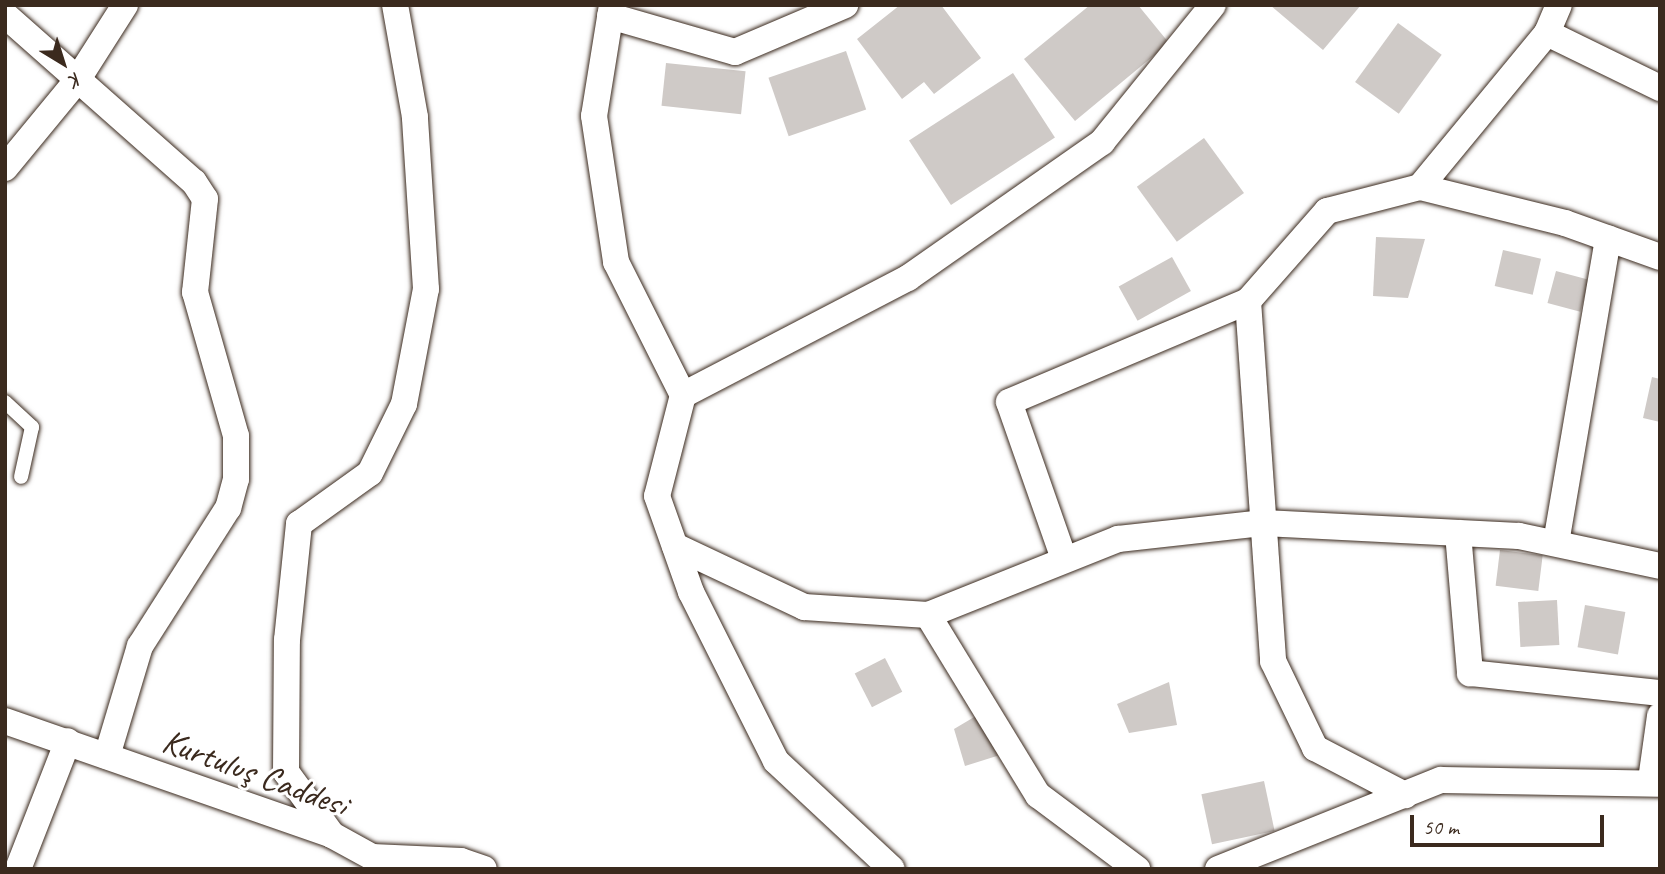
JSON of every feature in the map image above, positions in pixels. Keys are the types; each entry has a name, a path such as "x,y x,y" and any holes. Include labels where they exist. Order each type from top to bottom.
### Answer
{"street":[{"path":"5,168 76,82 125,5"},
{"path":"332,835 286,772 287,640 299,524 370,473 404,404 426,289 415,117 395,5"},
{"path":"845,5 735,52 611,11 594,116 616,262 683,394 657,496 691,592 776,761 892,869"},
{"path":"683,394 908,278 1102,142 1213,5"},
{"path":"1420,187 1547,33 1559,5"},
{"path":"5,15 76,82 194,182 205,199 197,306 238,450 228,508 141,646 107,755"},
{"path":"1547,33 1660,88"},
{"path":"1063,556 1009,402 1248,301 1327,211 1420,187 1608,238 1660,257"},
{"path":"1556,543 1608,238"},
{"path":"1248,301 1273,661 1315,748 1405,795"},
{"path":"675,546 804,607 928,615 1063,556 1118,539 1264,523 1458,533 1556,543 1660,566"},
{"path":"1458,533 1470,673 1660,693"},
{"path":"928,615 1038,795 1137,869"},
{"path":"1218,869 1441,780 1655,782 1660,716"},
{"name":"Kurtuluş Caddesi","path":"5,722 68,741 332,835 381,863 484,869"},
{"path":"18,869 68,741"}],"lane":[{"path":"5,402 32,426 21,477"}],"building":[{"path":"900,5 941,5 981,58 934,94 924,82 902,99 857,39"},
{"path":"1090,5 1138,5 1169,43 1075,121 1024,59"},
{"path":"1270,5 1361,5 1323,50"},
{"path":"1398,23 1442,55 1399,114 1355,82"},
{"path":"846,51 866,110 789,136 768,78"},
{"path":"666,63 746,71 741,114 662,106"},
{"path":"1013,73 1055,138 951,205 909,141"},
{"path":"1204,138 1244,193 1177,242 1137,187"},
{"path":"1376,237 1425,239 1408,298 1373,296"},
{"path":"1503,250 1541,259 1533,295 1495,286"},
{"path":"1172,257 1191,291 1138,321 1119,287"},
{"path":"1556,271 1589,280 1580,312 1547,303"},
{"path":"1652,377 1660,379 1660,422 1643,418"},
{"path":"1500,550 1543,555 1538,591 1496,586"},
{"path":"1557,600 1559,645 1520,647 1518,602"},
{"path":"1585,605 1625,612 1618,654 1578,647"},
{"path":"885,658 902,692 872,707 855,673"},
{"path":"1169,682 1177,725 1129,733 1117,704"},
{"path":"986,710 1000,755 965,766 954,729"},
{"path":"1264,781 1275,831 1212,844 1201,794"}]}
